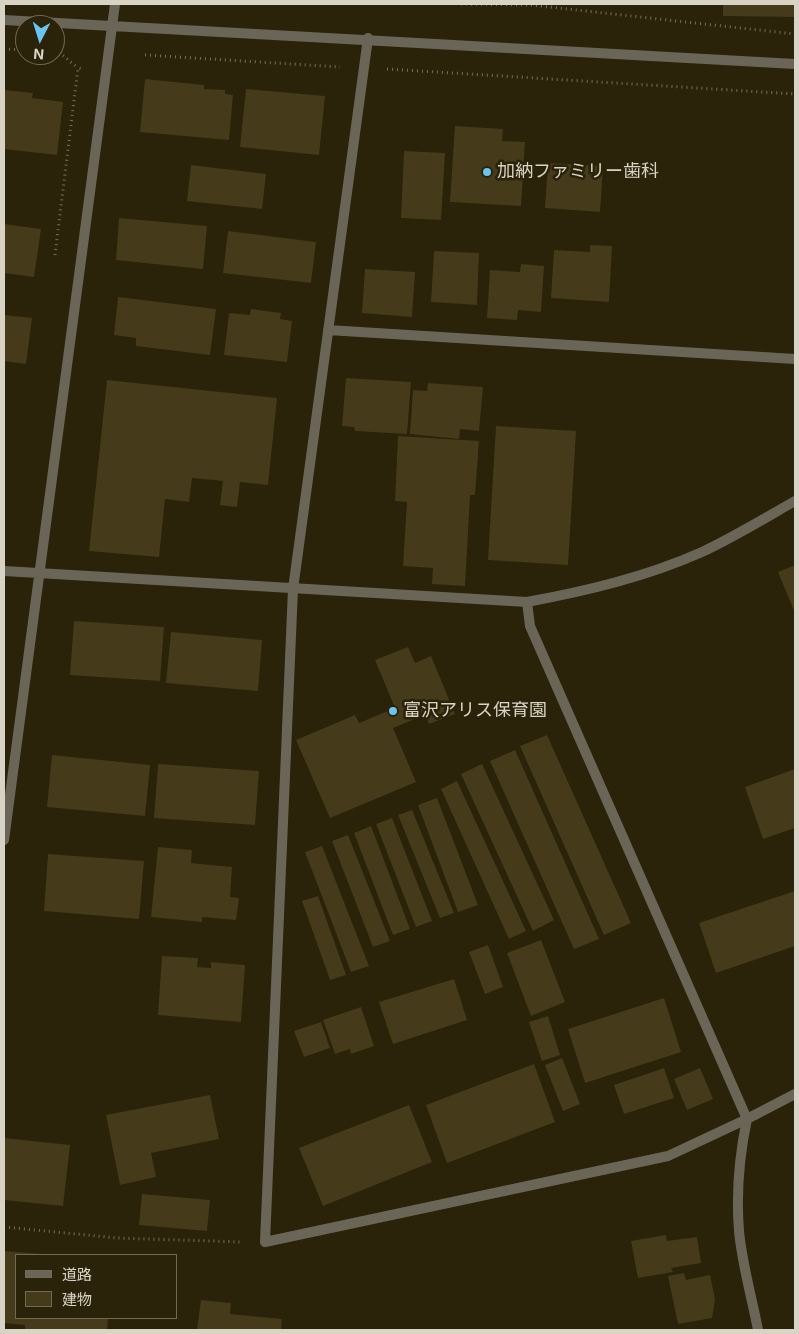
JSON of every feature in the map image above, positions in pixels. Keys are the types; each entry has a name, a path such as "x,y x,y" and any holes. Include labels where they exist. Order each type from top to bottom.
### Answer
{"street":[{"path":"4,840 115,4"},
{"path":"4,20 368,38 795,64"},
{"path":"368,38 293,589 265,1242 668,1156 795,1094"},
{"path":"328,330 795,359"},
{"path":"4,571 526,602 588,591 659,569 702,552 795,501"},
{"path":"526,602 530,626 747,1119 739,1168 739,1233 758,1330"}],"path":[{"path":"461,4 532,5 795,34"},
{"path":"146,55 795,94"},
{"path":"4,1227 117,1238 265,1242"}],"building":[{"path":"723,4 795,4 795,17 723,16"},
{"path":"145,79 204,85 204,89 225,90 225,94 233,95 229,140 140,132"},
{"path":"246,89 325,96 319,155 240,147"},
{"path":"4,90 33,93 32,98 63,102 57,155 4,149"},
{"name":"加納ファミリー歯科","path":"455,126 503,129 502,141 525,142 521,206 450,202"},
{"path":"404,151 445,153 441,220 401,218"},
{"path":"548,163 603,166 600,212 545,208"},
{"path":"191,165 266,174 262,209 187,201"},
{"path":"119,218 207,226 203,269 116,260"},
{"path":"4,224 41,229 34,277 4,273"},
{"path":"228,231 316,242 311,283 223,273"},
{"path":"590,245 612,246 609,302 551,298 554,250 590,252"},
{"path":"434,251 479,253 477,305 431,302"},
{"path":"521,264 544,266 541,312 518,310 517,320 487,318 490,270 520,272"},
{"path":"365,269 415,272 412,317 362,313"},
{"path":"118,297 216,309 210,355 136,346 136,338 114,335"},
{"path":"251,309 281,313 280,319 292,321 287,362 224,355 229,313 250,315"},
{"path":"4,315 32,318 26,364 4,361"},
{"path":"346,378 411,382 407,434 355,431 354,427 342,426"},
{"path":"107,380 277,398 268,485 240,482 237,507 220,505 223,481 192,478 189,502 165,499 159,557 89,551"},
{"path":"428,383 483,387 479,431 460,429 459,439 410,434 413,390 427,391"},
{"path":"496,426 576,431 568,565 488,560"},
{"path":"398,436 479,441 475,495 470,495 465,586 432,584 433,568 403,566 407,502 395,501"},
{"path":"795,565 795,613 778,572"},
{"path":"74,621 164,627 160,681 70,675"},
{"path":"171,632 262,640 258,691 166,683"},
{"path":"408,647 415,663 431,656 455,714 429,724 425,715 393,728 416,782 330,818 296,740 355,715 359,723 395,708 375,660"},
{"path":"547,735 631,923 604,935 520,746"},
{"path":"515,750 599,939 574,949 490,761"},
{"path":"52,755 150,765 145,816 47,807"},
{"path":"158,764 259,771 255,825 154,818"},
{"path":"482,764 554,920 533,931 461,774"},
{"path":"795,769 795,828 763,839 745,787"},
{"path":"457,781 526,931 509,939 441,789"},
{"path":"437,798 478,905 458,912 418,805"},
{"path":"412,810 454,913 440,918 398,815"},
{"path":"392,818 432,921 416,927 376,824"},
{"path":"371,826 410,929 393,935 354,833"},
{"path":"348,835 390,941 373,947 332,841"},
{"path":"322,846 369,966 351,972 305,852"},
{"path":"158,847 192,850 191,863 232,867 230,897 239,898 236,920 202,917 202,922 151,917"},
{"path":"48,854 144,861 139,919 44,911"},
{"path":"795,891 795,946 716,973 699,923"},
{"path":"318,896 346,975 330,980 302,901"},
{"path":"541,940 565,1002 531,1016 507,953"},
{"path":"488,945 503,987 485,994 469,952"},
{"path":"162,956 198,958 197,967 211,968 211,962 245,965 241,1022 158,1015"},
{"path":"454,979 467,1020 393,1044 379,1002"},
{"path":"664,998 681,1052 585,1083 568,1029"},
{"path":"361,1007 374,1046 351,1054 350,1049 335,1054 323,1020"},
{"path":"548,1016 560,1055 542,1061 529,1022"},
{"path":"321,1022 330,1048 304,1057 294,1031"},
{"path":"562,1058 580,1104 563,1111 545,1065"},
{"path":"534,1064 555,1122 447,1163 426,1105"},
{"path":"664,1068 674,1098 624,1114 614,1085"},
{"path":"700,1068 713,1099 687,1110 674,1079"},
{"path":"210,1095 219,1139 151,1153 156,1177 120,1185 106,1115"},
{"path":"409,1105 432,1162 323,1206 299,1148"},
{"path":"4,1138 70,1145 63,1206 4,1200"},
{"path":"142,1194 210,1200 207,1231 139,1225"},
{"path":"666,1235 667,1241 697,1237 701,1263 671,1268 673,1272 638,1278 631,1241"},
{"path":"4,1251 42,1254 15,1254 15,1319 108,1319 107,1330 25,1330 25,1325 4,1323"},
{"path":"684,1273 686,1280 710,1275 715,1299 712,1318 678,1324 668,1276"},
{"path":"201,1300 231,1303 230,1314 282,1319 281,1330 197,1330"}],"place":[{"name":"加納ファミリー歯科","path":"487,172"},
{"name":"富沢アリス保育園","path":"393,711"}]}
